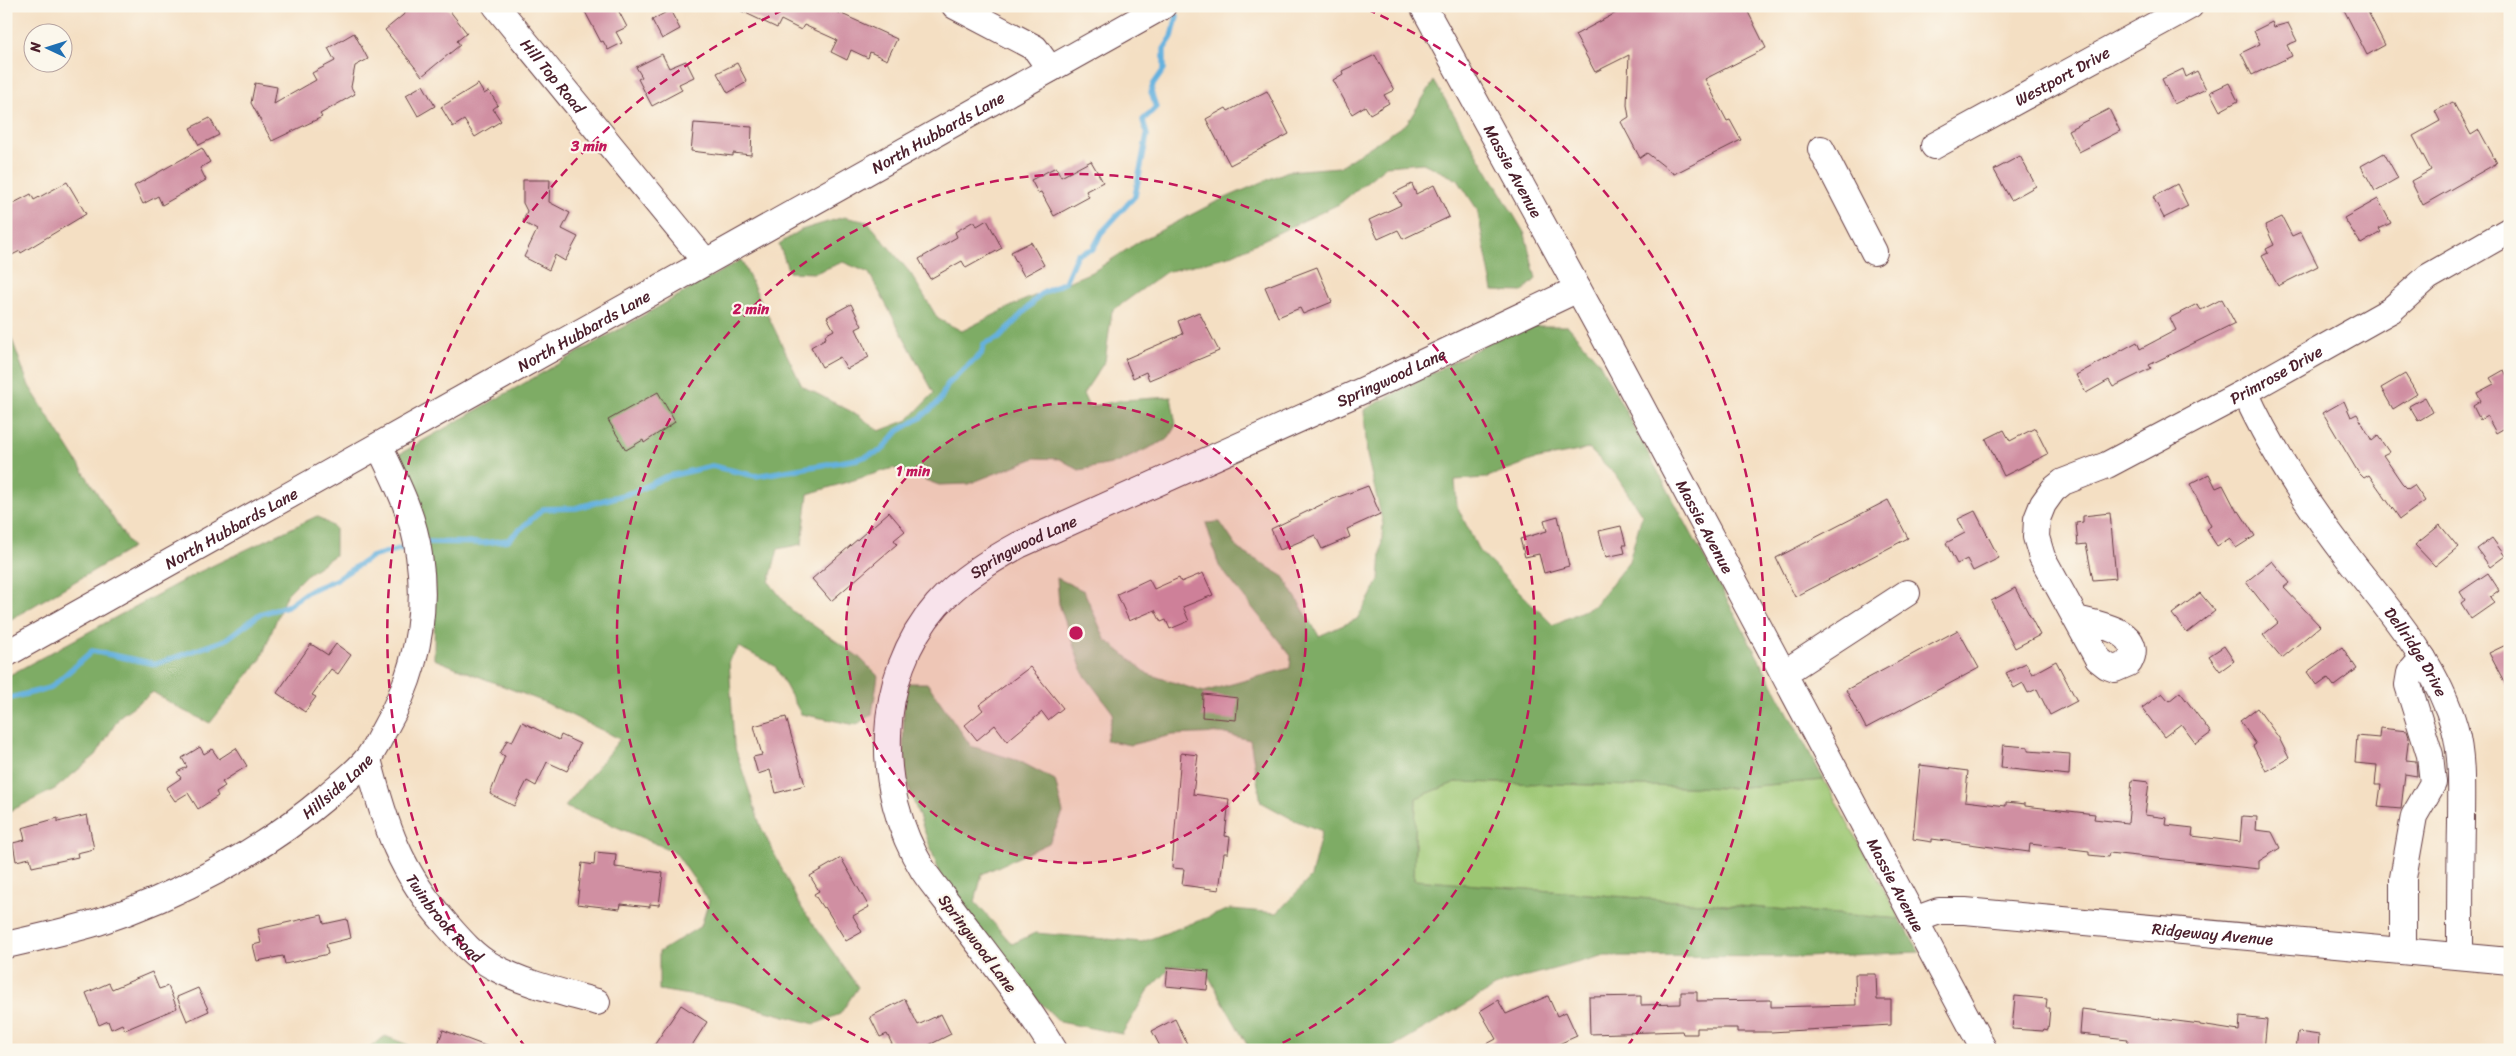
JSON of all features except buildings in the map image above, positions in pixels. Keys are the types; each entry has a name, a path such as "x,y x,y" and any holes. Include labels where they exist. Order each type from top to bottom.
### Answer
{"street":[{"name":"Hill Top Road","path":"496,6 705,261"},
{"path":"955,6 1035,48 1050,69"},
{"name":"North Hubbards Lane","path":"6,654 1162,6"},
{"name":"Massie Avenue","path":"1423,6 1578,289 1917,919 1984,1050"},
{"name":"Westport Drive","path":"1934,146 2190,6"},
{"path":"1821,149 1874,252"},
{"name":"Primrose Drive","path":"2076,618 2042,557 2036,538 2036,519 2053,490 2063,482 2107,465 2245,392 2392,310 2428,277 2510,230"},
{"name":"Springwood Lane","path":"1054,1050 1036,1020 923,870 905,837 899,819 888,760 891,704 901,665 921,626 938,605 963,580 994,558 1019,545 1386,380 1578,289"},
{"name":"Dellridge Drive","path":"2245,392 2280,459 2308,502 2399,621 2423,658 2444,699 2455,730 2461,770 2460,956"},
{"name":"Hillside Lane","path":"6,945 99,921 153,901 220,868 276,835 310,811 368,759 395,710 408,680 418,644 422,599 419,554 410,515 379,446"},
{"path":"1784,673 1907,593"},
{"path":"2402,951 2403,878 2414,816 2433,783 2430,755 2408,685 2410,673 2423,658"},
{"name":"Twinbrook Road","path":"368,759 383,818 401,861 428,904 461,941 485,962 515,977 597,1002"},
{"name":"Ridgeway Avenue","path":"1917,919 1940,911 1965,911 2510,961"}],"green space":[{"path":"1434,81 1525,234 1536,279 1522,292 1493,291 1477,209 1458,180 1423,163 1386,166 1339,204 1229,256 1166,272 1112,311 1105,361 1083,394 1089,407 1123,400 1171,397 1176,425 1168,439 1117,463 1079,470 1060,459 1035,458 968,484 939,485 893,468 808,494 802,544 778,549 769,582 791,610 859,657 878,676 872,714 856,725 801,714 775,666 739,647 729,660 734,745 761,827 799,904 858,987 840,1014 815,1024 732,1002 659,990 659,952 701,926 709,901 675,852 565,807 620,739 544,702 434,659 435,579 396,456 741,260 802,386 858,415 879,431 908,420 934,393 869,273 843,262 815,273 789,272 779,244 801,230 844,217 868,222 911,274 938,319 962,331 1020,302 1094,271 1140,241 1216,202 1288,171 1339,167 1407,123"},
{"path":"6,323 29,386 132,548 6,622"},
{"path":"1520,326 1568,326 1599,362 1824,780 1732,788 1456,782 1416,798 1414,880 1900,919 1920,952 1805,957 1602,956 1502,983 1387,1050 1250,1050 1204,968 1173,966 1148,991 1122,1034 1060,1022 1003,966 944,885 903,772 904,683 927,683 971,746 1019,761 1055,780 1063,813 1049,843 982,874 975,902 1012,944 1035,933 1142,942 1230,909 1277,913 1311,877 1322,831 1294,820 1261,802 1250,740 1221,733 1172,735 1130,745 1106,740 1113,713 1083,673 1059,604 1057,578 1084,591 1105,639 1148,674 1203,692 1290,668 1291,656 1219,566 1206,523 1220,522 1238,549 1283,576 1319,636 1357,619 1379,581 1383,524 1367,455 1364,410","holes":["1589,449 1615,474 1642,515 1629,561 1595,605 1553,625 1479,551 1457,506 1455,480 1485,478 1533,460"]},
{"path":"317,516 335,528 335,555 306,575 286,595 261,659 210,723 184,711 153,692 120,716 96,755 55,789 6,813 6,677 197,573"},
{"path":"1824,780 1900,919 1414,880 1416,798 1456,782 1732,788"},
{"path":"385,1036 408,1045 408,1050 367,1050"}],"waterway":[{"path":"428,542 484,543 508,540 543,509 576,508 634,492 665,477 712,466 756,476 858,459 881,451 898,431 920,418 939,402 948,384 981,354 984,344 999,338 1041,294 1065,282 1077,254 1093,249 1102,232 1135,196 1147,135 1143,120 1156,107 1151,92 1153,85 1164,69 1164,49 1172,37 1177,16"},
{"path":"6,699 50,688 92,651 156,664 225,640 260,614 287,606 308,591 335,580 371,557 403,548"}]}
